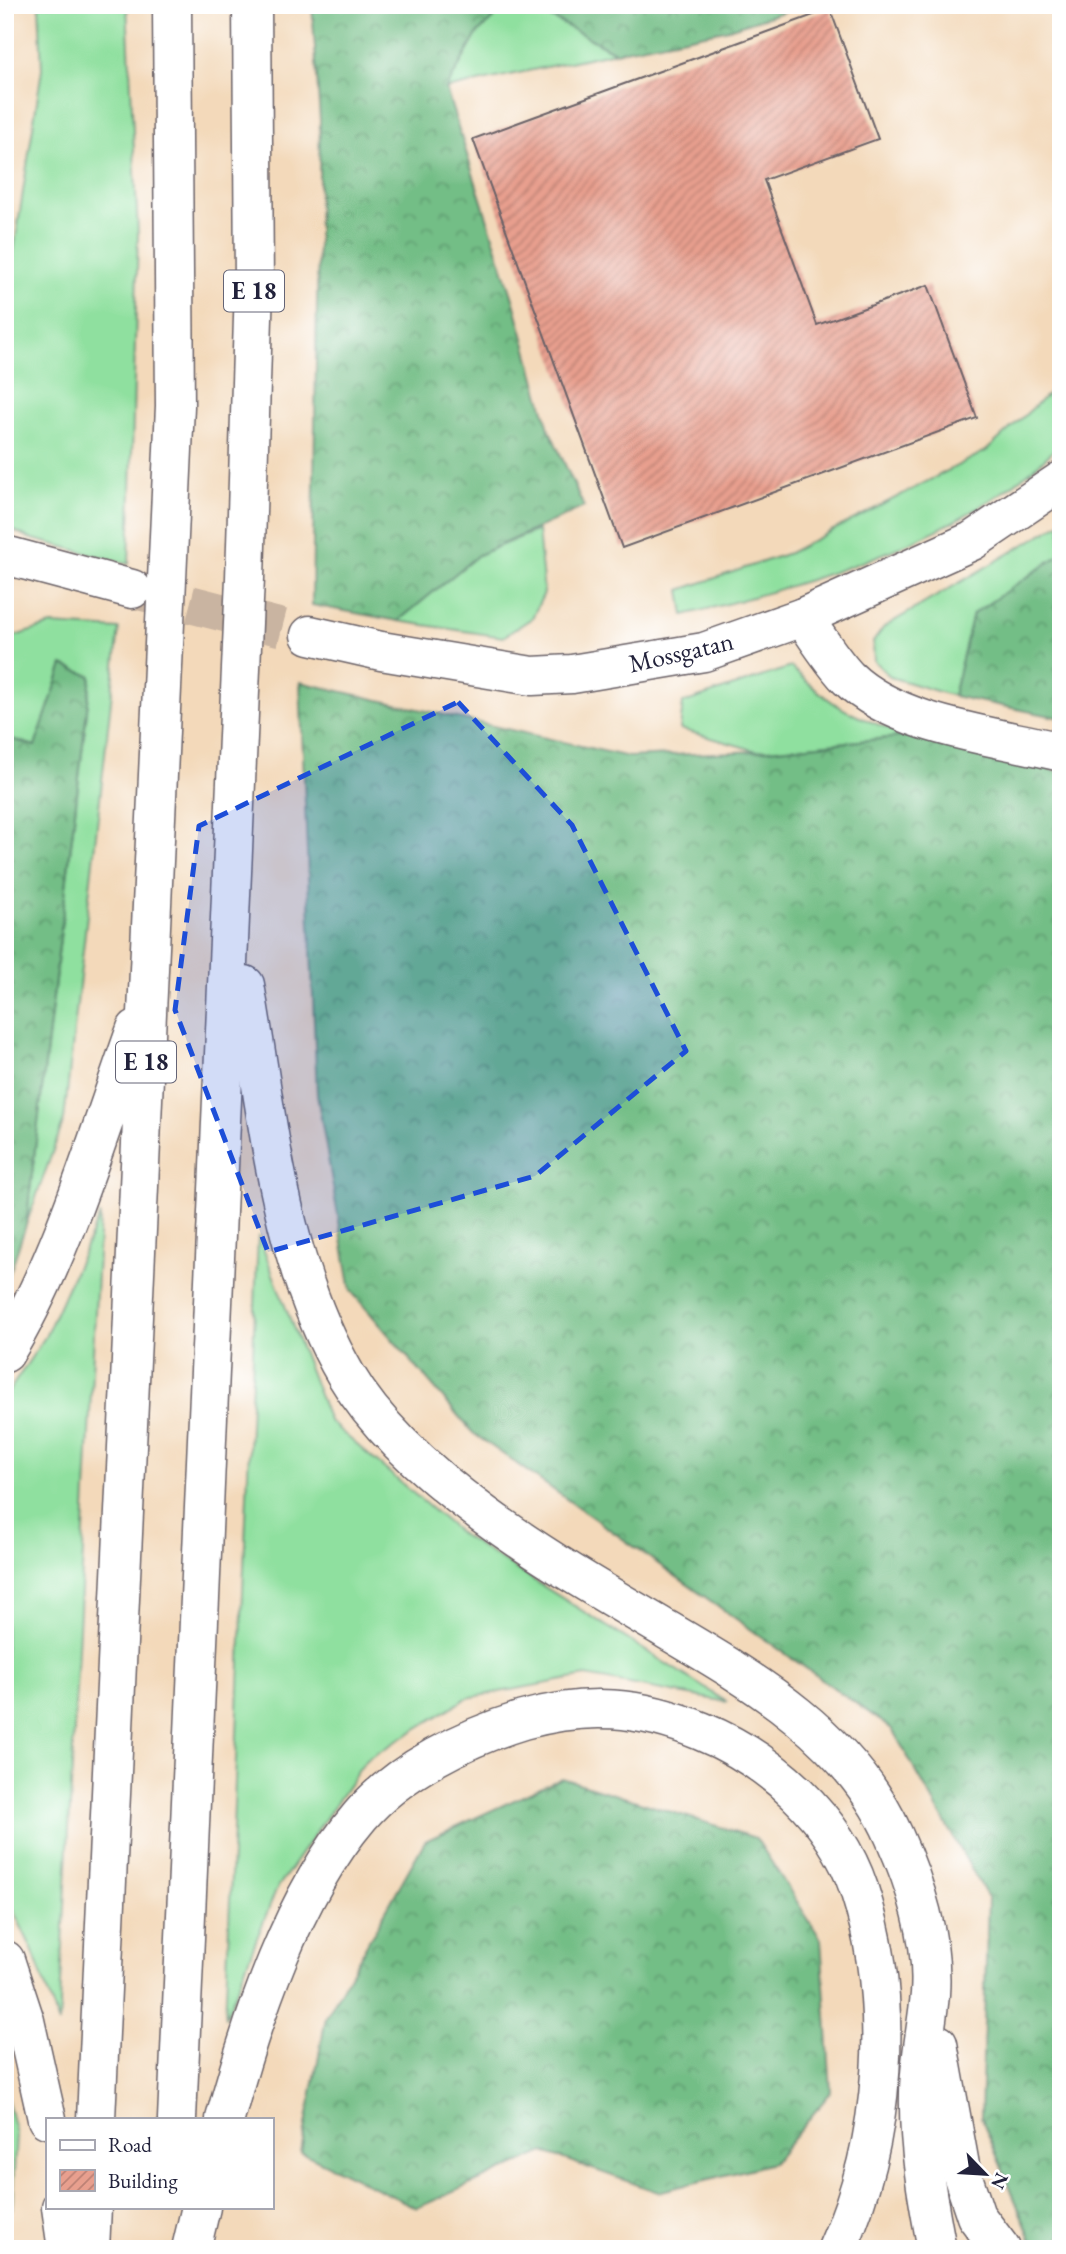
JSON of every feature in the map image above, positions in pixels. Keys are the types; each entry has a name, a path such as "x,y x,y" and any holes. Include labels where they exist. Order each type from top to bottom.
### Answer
{"main road":[{"name":"E 18","path":"96,2118 175,406 172,5"},
{"name":"E 18","path":"177,2118 233,915 254,285 252,5"},
{"name":"Mossgatan","path":"310,635 393,654 532,676 572,674 704,652 803,617 972,541 1061,481"},
{"path":"5,555 132,590"},
{"path":"803,617 848,678 875,698 918,716 1061,752"},
{"path":"233,915 286,1220 320,1321 347,1377 390,1434 512,1536 789,1707 833,1749 865,1788 893,1832 916,1893 930,1950 930,1990 919,2089 919,2147 937,2249"},
{"path":"5,1353 25,1321 65,1223 149,995"},
{"path":"225,2118 273,1966 314,1885 361,1815 421,1764 493,1729 560,1710 628,1708 677,1721 731,1743 770,1769 801,1798 834,1840 858,1888 878,1992 881,2081 872,2148 848,2224 837,2249"},
{"path":"5,1960 25,2021 47,2118"},
{"path":"930,1990 948,2110 961,2171 976,2216 1001,2249"},
{"path":"61,2208 67,2249"},
{"path":"90,2249 92,2208"},
{"path":"170,2249 187,2218"}],"highlighted area":[{"path":"458,702 572,825 686,1051 535,1176 268,1252 175,1010 199,826"}],"green space":[{"path":"39,5 127,5 138,234 129,564 29,538 5,526 5,283 14,250 42,69"},
{"path":"312,5 506,5 477,34 446,89 514,302 549,429 584,507 478,555 398,621 312,605 320,120"},
{"path":"506,5 528,5 615,52 446,89 477,34"},
{"path":"528,5 805,5 725,30 615,52"},
{"path":"1061,382 1061,443 1024,477 981,506 935,531 834,572 684,615 680,590 789,553 986,451"},
{"path":"1061,523 1061,554 973,614 953,696 890,677 874,661 873,642 884,627"},
{"path":"538,530 544,593 532,618 503,637 398,621 478,555"},
{"path":"1061,554 1061,718 953,696 973,614"},
{"path":"51,625 119,629 64,1120 26,1225 91,677 63,665 35,746 5,737 5,639"},
{"path":"63,665 91,676 26,1225 5,1287 5,737 35,746"},
{"path":"791,667 820,693 846,710 910,736 757,751 680,729 683,703"},
{"path":"300,682 629,757 757,751 910,736 1061,772 1061,2249 1047,2249 1031,2239 981,2117 988,1898 892,1729 473,1433 351,1291 317,1095"},
{"path":"100,1215 59,2024 32,1949 5,1893 5,1397 45,1337"},
{"path":"258,1235 329,1421 462,1535 727,1702 586,1676 467,1698 366,1760 276,1890 225,2019"},
{"path":"562,1778 756,1838 821,1939 831,2092 773,2163 658,2192 544,2152 417,2208 301,2152 326,2017 425,1841"},
{"path":"5,2090 16,2134 12,2209 5,2209"}],"building":[{"path":"830,9 878,139 764,180 817,325 928,285 977,418 622,548 473,139"}],"tunnel":[{"path":"135,590 310,635"}]}
